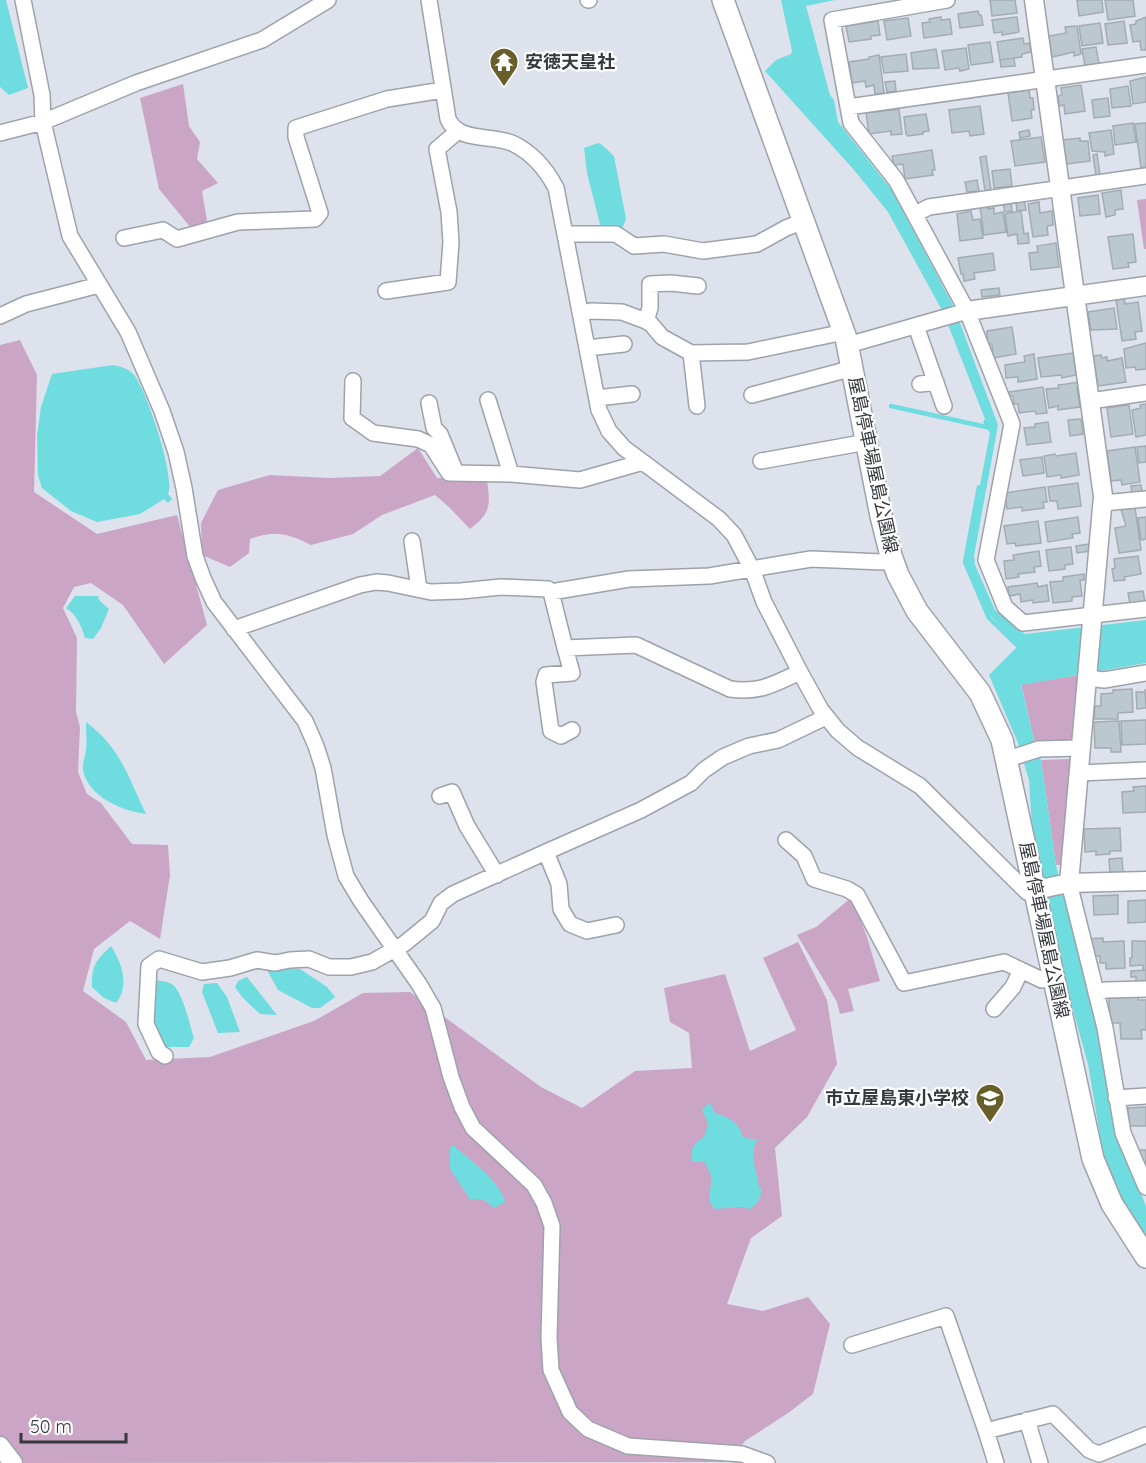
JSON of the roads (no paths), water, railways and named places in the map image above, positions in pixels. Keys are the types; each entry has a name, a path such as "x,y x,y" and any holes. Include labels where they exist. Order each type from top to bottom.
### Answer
{"main road":[{"name":"屋島停車場屋島公園線","path":"723,0 846,339 883,526 892,558 917,611 980,693 1013,758 1035,890 1093,1159 1112,1204 1146,1257"}],"street":[{"path":"23,0 42,96 43,122 70,236 128,332 162,411 184,488 195,556 214,602 305,721 323,768 335,835 346,876 433,1008 450,1077 473,1128 534,1185 544,1203 552,1226 549,1338 551,1370 570,1412 588,1429 628,1446 742,1454 767,1463"},
{"path":"0,133 43,122 136,83 262,40 328,0"},
{"path":"429,0 451,127 456,132 507,141 524,149 543,166 556,188 599,411 609,431 624,448 727,526 740,544 764,602 800,672 826,717 837,731 858,748 920,786 1027,892 1069,883 1146,880"},
{"path":"947,0 832,20 851,123 891,172 915,214 963,313 1012,424 986,560 1005,607 1023,623 1093,620 1146,609"},
{"path":"1034,0 1103,503 1069,883 1108,1043 1125,1142 1146,1187"},
{"path":"848,107 1146,65"},
{"path":"124,238 163,230 177,239 238,222 315,219 320,213 296,138 296,128 387,99 443,90"},
{"path":"386,291 448,282 451,242 449,212 438,165 437,149 456,132"},
{"path":"915,214 929,207 1146,176"},
{"path":"566,234 616,234 634,246 664,244 706,251 757,244 786,228 804,222"},
{"path":"646,321 650,308 650,284 671,283 698,286"},
{"path":"0,316 26,304 99,285"},
{"path":"581,313 622,312 646,321 662,337 691,353 748,352 846,339 916,326 963,313 1146,286"},
{"path":"916,326 944,406"},
{"path":"587,348 624,344"},
{"path":"691,353 697,406"},
{"path":"752,395 853,368"},
{"path":"353,381 352,418 373,433 418,439 431,445 449,473 512,474 580,480 643,462"},
{"path":"920,384 936,382"},
{"path":"1090,401 1146,393"},
{"path":"597,398 632,394"},
{"path":"488,400 512,474"},
{"path":"429,403 434,428 440,434 457,473"},
{"path":"761,461 867,442"},
{"path":"1103,503 1146,499"},
{"path":"412,541 419,589"},
{"path":"234,629 360,585 376,582 431,592 501,587 548,589 551,592 628,579 701,577 811,559 883,562 892,558"},
{"path":"551,592 572,672 546,675 544,682 551,731 561,735 572,730"},
{"path":"565,648 636,645 730,689 747,691 771,686 800,672"},
{"path":"1088,675 1104,680 1146,672"},
{"path":"165,1056 159,1052 146,1024 149,966 159,960 202,972 230,968 257,960 275,963 309,960 329,967 351,967 372,962 404,944 432,921 441,903 453,894 640,810 691,783 704,770 723,757 750,746 778,740 826,717"},
{"path":"1013,758 1039,749 1081,748"},
{"path":"1079,773 1146,770"},
{"path":"440,796 452,792 467,826 479,842 497,875"},
{"path":"786,840 804,856 814,879 857,895 904,983 1004,962 1042,980 1054,977"},
{"path":"546,852 559,884 561,909 570,924 587,931 616,925"},
{"path":"994,1009 1013,987 1021,970"},
{"path":"1096,993 1106,990 1146,989"},
{"path":"1116,1098 1146,1096"},
{"path":"852,1345 946,1316 996,1463"},
{"path":"986,1431 1053,1414 1089,1450 1099,1454 1146,1435"},
{"path":"1027,1420 1040,1463"},
{"path":"0,1446 13,1463"}],"water":[{"path":"0,0 6,0 28,88 9,95 0,87"},
{"path":"781,0 835,0 806,6 830,95 834,100 838,122 891,189 954,307 998,425 974,556 975,565 995,610 1025,634 1146,620 1146,663 1021,685 1041,760 1056,865 1135,1176 1146,1207 1146,1240 1128,1213 1105,1165 1088,1064 1061,966 1032,828 1029,780 1018,743 989,675 1019,645 987,612 967,564 967,552 990,433 983,422 985,419 943,312 888,212 854,170 765,71 776,60 791,54 792,51"},
{"path":"598,143 614,156 626,219 622,229 601,228 587,173 584,148"},
{"path":"113,365 132,373 146,397 164,453 168,471 168,494 172,499 168,503 164,499 140,514 97,522 71,511 42,488 38,476 37,436 41,407 52,374"},
{"path":"75,596 98,596 99,600 109,609 101,628 93,639 85,638 78,621 66,608"},
{"path":"86,722 108,742 116,753 146,814 127,810 108,801 99,795 86,780 83,768"},
{"path":"111,946 123,974 123,989 116,1003 104,998 92,987 96,964"},
{"path":"281,967 300,969 327,987 335,997 320,1008 312,1008 278,990 267,970"},
{"path":"247,977 277,1015 260,1014 242,997 235,987 238,981"},
{"path":"155,980 164,981 177,989 194,1038 189,1047 166,1047 151,1021"},
{"path":"217,983 227,997 240,1032 218,1033 202,992 204,984"},
{"path":"710,1103 715,1113 736,1124 743,1137 754,1140 759,1138 755,1143 753,1155 759,1187 762,1190 758,1202 750,1209 740,1207 715,1209 709,1198 711,1178 709,1171 704,1162 692,1162 693,1147 704,1137 708,1124 702,1109"},
{"path":"453,1145 491,1179 503,1195 505,1202 494,1208 484,1200 470,1199 450,1169 450,1148"}],"waterway":[{"path":"891,406 991,428"},
{"path":"979,487 965,562 989,618 1022,650"}],"place":[{"name":"安徳天皇社","path":"504,88"},
{"name":"市立屋島東小学校","path":"990,1124"}]}
